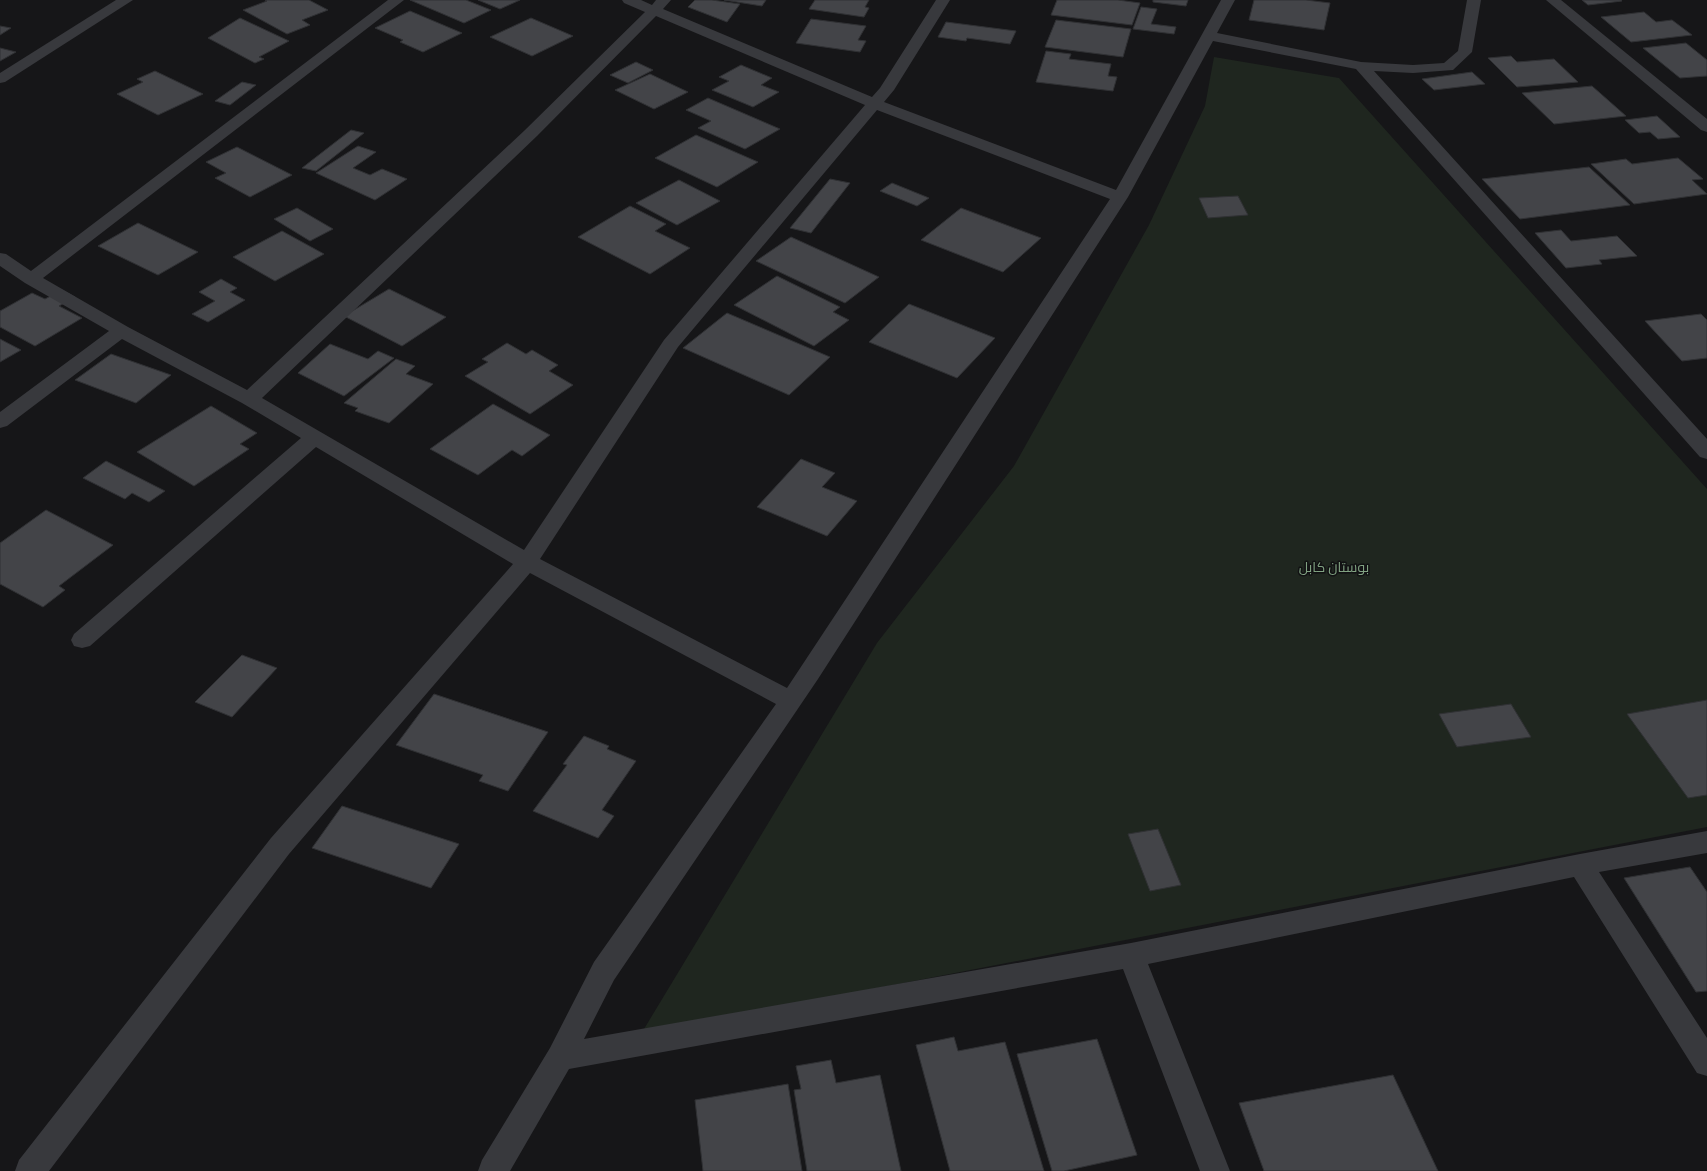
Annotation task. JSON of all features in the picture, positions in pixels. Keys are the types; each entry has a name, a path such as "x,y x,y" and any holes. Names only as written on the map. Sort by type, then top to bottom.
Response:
{"street":[{"path":"0,79 126,0"},
{"path":"31,279 397,0"},
{"path":"630,0 659,5 873,103 1120,197"},
{"path":"30,1171 280,846 527,562 671,344 873,103 886,90 943,0"},
{"path":"493,1171 560,1057 604,971 791,701 1120,197 1210,36 1228,0"},
{"path":"1210,36 1361,66 1413,70 1448,67 1465,52 1474,0"},
{"path":"1553,0 1707,127"},
{"path":"249,400 531,133 659,5"},
{"path":"1361,66 1707,452"},
{"path":"0,258 31,279 121,331 249,400 313,439 527,562 791,701"},
{"path":"0,422 121,331"},
{"path":"82,640 313,439"},
{"path":"560,1057 1131,955 1580,865 1707,842"},
{"path":"1580,865 1707,1063"},
{"path":"1131,955 1215,1171"}],"green space":[{"name":"بوستان کابل","path":"1214,57 1339,78 1707,489 1707,827 641,1034 877,643 1014,466 1149,225 1205,106"}],"building":[{"path":"265,0 309,0 328,10 302,20 310,25 287,34 243,10 267,1"},
{"path":"410,0 466,0 491,10 464,23"},
{"path":"478,0 520,0 500,9"},
{"path":"695,0 712,0 740,4 727,22 688,7"},
{"path":"724,0 766,0 762,6"},
{"path":"815,0 869,0 865,7 869,8 864,17 809,9"},
{"path":"1057,0 1118,0 1140,3 1132,25 1051,15"},
{"path":"1153,0 1188,0 1186,6 1153,2"},
{"path":"1254,0 1306,0 1330,3 1324,30 1249,20"},
{"path":"1582,0 1621,0 1622,1 1588,5"},
{"path":"1141,7 1157,9 1151,24 1176,27 1174,34 1133,29"},
{"path":"410,11 462,33 423,52 400,42 403,40 375,28"},
{"path":"1644,12 1656,22 1672,20 1692,35 1631,42 1601,17"},
{"path":"240,18 289,41 259,57 264,59 255,63 208,38"},
{"path":"531,18 573,36 532,56 490,37"},
{"path":"811,19 866,26 858,40 866,41 860,52 796,43"},
{"path":"1056,20 1131,29 1123,57 1045,47"},
{"path":"946,22 1016,31 1010,44 967,38 966,41 938,37"},
{"path":"0,26 11,28 0,35"},
{"path":"1686,43 1707,60 1707,76 1680,78 1643,48"},
{"path":"0,48 16,52 0,61"},
{"path":"1046,51 1071,54 1069,59 1111,64 1108,76 1117,77 1113,91 1036,82"},
{"path":"1511,56 1517,62 1554,59 1578,82 1517,87 1488,58"},
{"path":"636,62 653,70 628,83 610,75"},
{"path":"741,65 772,78 761,85 779,92 753,107 712,90 729,81 719,77"},
{"path":"155,71 203,94 158,115 117,94 143,82 137,79"},
{"path":"1472,72 1485,84 1434,90 1422,79"},
{"path":"650,74 688,92 654,109 615,90"},
{"path":"242,82 256,85 230,105 215,101"},
{"path":"1592,86 1626,116 1554,124 1522,93"},
{"path":"708,98 780,129 745,149 698,128 711,121 686,110"},
{"path":"1657,116 1680,137 1658,139 1650,132 1639,133 1625,120"},
{"path":"351,130 364,133 316,171 302,168"},
{"path":"696,135 758,162 717,187 655,158"},
{"path":"358,146 376,152 353,168 370,175 382,169 407,179 375,200 316,173"},
{"path":"237,147 292,175 250,197 215,178 226,173 206,162"},
{"path":"1678,158 1703,179 1692,180 1707,194 1634,204 1591,164 1626,159 1632,164"},
{"path":"1589,167 1630,205 1520,219 1482,179"},
{"path":"830,179 850,183 811,233 790,228"},
{"path":"679,180 720,201 677,225 636,203"},
{"path":"892,183 929,198 917,206 880,191"},
{"path":"1238,196 1248,215 1208,218 1199,198"},
{"path":"630,206 666,224 655,231 690,248 650,274 578,237"},
{"path":"297,208 333,229 310,241 274,219"},
{"path":"961,208 1041,238 1003,272 921,240"},
{"path":"138,223 198,252 158,275 98,246"},
{"path":"1561,230 1571,241 1617,236 1637,256 1599,260 1602,264 1566,268 1535,233"},
{"path":"282,231 324,254 275,281 233,257"},
{"path":"791,237 879,277 845,303 756,261"},
{"path":"777,276 840,307 833,312 849,320 814,346 734,305"},
{"path":"221,279 237,288 230,292 245,300 208,322 192,314 215,301 199,292"},
{"path":"389,289 446,317 402,346 344,316"},
{"path":"62,290 75,297 59,306 82,318 35,346 0,327 0,311 32,293 45,299"},
{"path":"909,304 995,338 957,378 869,342"},
{"path":"727,313 830,357 789,395 683,348"},
{"path":"1701,314 1707,320 1707,358 1682,361 1645,321"},
{"path":"0,339 21,350 0,362"},
{"path":"507,343 526,354 532,350 558,365 549,371 573,385 530,414 465,376 488,362 482,359"},
{"path":"330,344 368,359 378,351 394,358 344,396 298,373"},
{"path":"111,354 171,375 136,403 75,380"},
{"path":"396,359 415,366 406,374 433,384 389,423 355,411 358,408 344,403"},
{"path":"493,404 550,435 522,456 512,450 478,475 430,449"},
{"path":"211,406 257,433 240,444 249,449 194,486 137,452"},
{"path":"801,459 835,473 822,487 857,501 827,536 757,507"},
{"path":"106,461 165,491 149,502 132,493 125,499 83,478"},
{"path":"46,510 113,545 59,586 65,590 43,607 0,584 0,543"},
{"path":"242,655 277,668 232,717 195,702"},
{"path":"434,694 548,732 508,791 479,781 483,775 396,745"},
{"path":"1707,700 1707,795 1688,798 1627,714"},
{"path":"1511,704 1531,737 1457,747 1439,714"},
{"path":"584,736 609,746 607,749 636,761 602,810 614,816 598,838 533,811 567,765 563,764"},
{"path":"342,806 459,844 431,888 312,848"},
{"path":"1158,829 1181,885 1150,891 1128,834"},
{"path":"1690,867 1707,892 1707,991 1696,992 1624,878"},
{"path":"954,1037 958,1051 1005,1042 1044,1171 950,1171 916,1045"},
{"path":"1097,1039 1137,1155 1064,1171 1052,1171 1017,1054"},
{"path":"831,1060 836,1083 880,1075 901,1171 807,1171 794,1090 801,1089 796,1066"},
{"path":"1393,1075 1438,1171 1264,1171 1239,1103"},
{"path":"788,1084 802,1171 703,1171 695,1100"}]}
